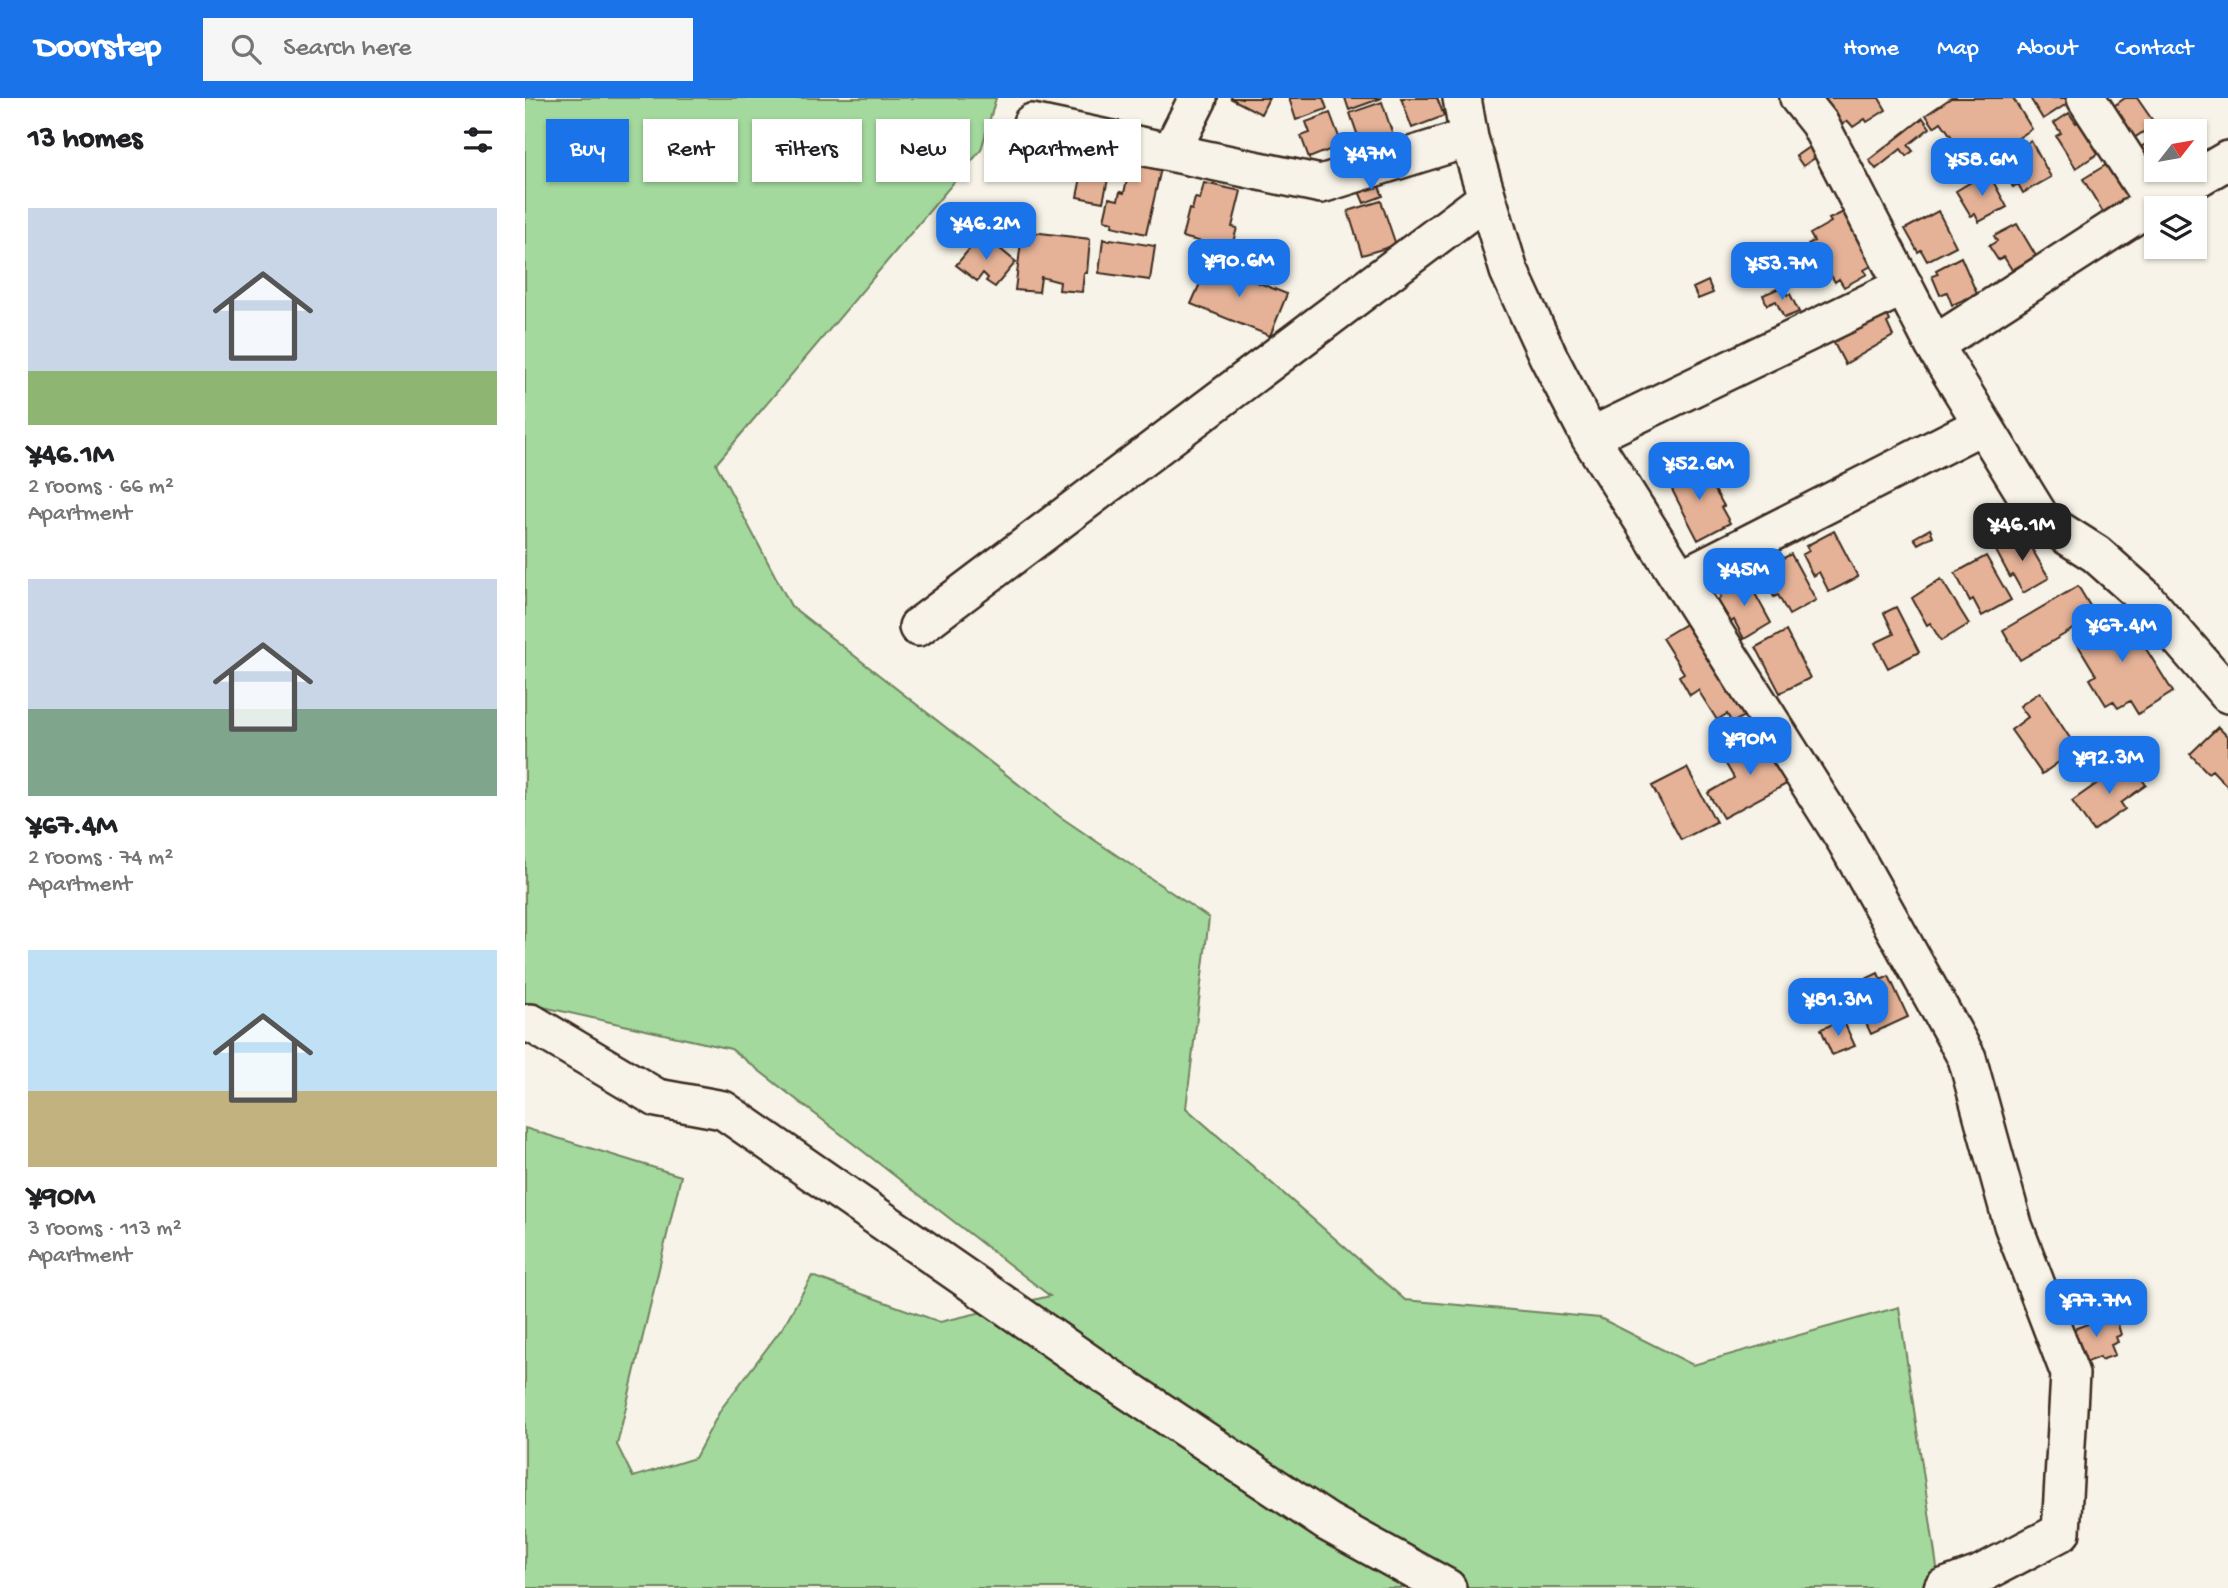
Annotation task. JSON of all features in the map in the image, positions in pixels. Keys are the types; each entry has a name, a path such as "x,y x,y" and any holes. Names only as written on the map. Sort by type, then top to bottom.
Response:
{"street":[{"path":"1171,152 1198,98"},
{"path":"1462,98 1469,138 1509,271 1548,356 1590,437 1846,841 1967,1058 2013,1225 2070,1374 2061,1532 1979,1575 1943,1588"},
{"path":"1799,98 1819,123 1934,345 2041,519 2096,554 2142,595 2228,694"},
{"path":"2085,98 2149,196"},
{"path":"1141,146 1321,184 1469,138"},
{"path":"2166,196 2228,160"},
{"path":"918,627 1487,198"},
{"path":"1934,345 2144,209"},
{"path":"1590,437 1904,286"},
{"path":"1680,579 1982,425"},
{"path":"525,1024 531,1023 657,1098 723,1110 1101,1372 1327,1522 1447,1588"}],"green space":[{"path":"525,98 996,98 990,119 984,119 981,150 970,163 970,119 876,119 876,182 954,182 716,464 791,606 1059,816 1209,918 1186,1108 1405,1300 1600,1318 1693,1365 1899,1307 1940,1588 525,1588 525,1128 681,1176 617,1445 633,1477 695,1458 721,1409 783,1327 812,1276 940,1322 1050,1296 731,1049 525,1003"}],"building":[{"path":"1230,98 1269,98 1261,114"},
{"path":"1289,98 1323,98 1327,109 1296,120"},
{"path":"1345,98 1382,98 1349,110"},
{"path":"1401,98 1437,98 1444,116 1412,128"},
{"path":"1824,98 1879,98 1886,110 1853,127 1848,121 1838,127"},
{"path":"1951,98 2013,98 2032,129 2000,150 2003,153 1967,178 1957,164 1966,157 1941,122 1934,127 1926,115"},
{"path":"2030,98 2065,98 2068,103 2043,119"},
{"path":"2125,98 2137,98 2152,119 2144,119 2144,131 2131,140 2111,108"},
{"path":"1382,102 1393,135 1361,145 1350,113"},
{"path":"1330,113 1342,145 1309,158 1301,136 1310,133 1306,122"},
{"path":"2069,113 2076,123 2081,119 2099,145 2095,147 2099,153 2076,168 2056,136 2061,133 2054,123"},
{"path":"1923,118 1930,128 1908,145 1913,151 1906,156 1901,149 1876,169 1869,160"},
{"path":"2031,141 2051,177 2023,193 2018,184 2013,187 2001,166 2006,163 2002,157"},
{"path":"1812,145 1819,155 1803,166 1796,156"},
{"path":"2144,145 2144,158 2138,149"},
{"path":"1141,160 1162,164 1146,234 1112,226 1113,222 1104,220 1109,198 1118,200 1120,192 1124,193 1127,182 1141,182"},
{"path":"2109,163 2130,195 2103,212 2083,179"},
{"path":"1988,172 2007,207 1979,222 1975,214 1971,216 1956,191"},
{"path":"1080,182 1107,182 1103,202 1077,197"},
{"path":"1377,182 1383,196 1364,203 1358,189"},
{"path":"1204,183 1241,191 1232,227 1237,228 1231,249 1182,237 1189,209 1192,210 1195,198 1200,199"},
{"path":"1381,201 1396,245 1362,255 1348,211"},
{"path":"1852,208 1872,260 1869,262 1871,266 1864,270 1867,274 1844,287 1839,279 1835,282 1827,269 1823,271 1808,244 1814,241 1810,234 1831,222 1829,219"},
{"path":"1938,211 1956,246 1927,261 1921,250 1918,252 1905,229"},
{"path":"2017,224 2036,256 2012,270 2004,257 1998,260 1989,246 1997,241 1994,236"},
{"path":"1032,232 1090,239 1087,273 1084,273 1082,292 1059,290 1060,282 1041,277 1039,292 1015,290 1021,242 1030,244"},
{"path":"982,234 1016,262 995,287 986,281 988,278 983,273 977,281 956,265"},
{"path":"1103,239 1155,246 1150,280 1099,273"},
{"path":"1961,257 1977,294 1952,305 1947,292 1940,295 1932,276 1938,274 1936,270"},
{"path":"1209,263 1287,294 1270,336 1191,304"},
{"path":"1708,281 1713,293 1698,299 1693,288"},
{"path":"1784,286 1799,312 1784,318 1776,301 1767,305 1763,295"},
{"path":"1882,304 1893,336 1845,364 1827,330"},
{"path":"1700,464 1724,506 1721,507 1730,523 1698,540 1668,482"},
{"path":"1930,529 1933,536 1918,544 1914,538"},
{"path":"1834,531 1858,577 1829,592 1819,572 1813,576 1802,555 1809,551 1806,546"},
{"path":"2023,534 2049,578 2023,593 2013,575 2010,577 1995,549"},
{"path":"1791,554 1816,600 1789,615 1778,595 1774,597 1762,575 1765,573 1763,569"},
{"path":"1986,556 2011,600 1982,616 1973,599 1970,601 1955,573"},
{"path":"1746,577 1771,623 1744,639 1734,620 1731,622 1718,600 1721,597 1718,593"},
{"path":"1941,579 1969,624 1941,641 1930,623 1927,625 1912,598"},
{"path":"2078,586 2096,616 2020,660 2003,630"},
{"path":"1896,607 1919,652 1888,668 1875,643 1894,634 1884,613"},
{"path":"2121,609 2173,692 2138,714 2130,701 2118,708 2113,701 2106,705 2090,679 2096,675 2075,640 2083,634 2080,631 2107,613 2109,617"},
{"path":"1694,619 1747,714 1732,723 1727,714 1717,720 1698,690 1690,695 1679,676 1684,673 1662,638"},
{"path":"1786,631 1810,678 1780,693 1756,647"},
{"path":"2040,692 2077,749 2042,774 2011,730 2028,717 2020,706"},
{"path":"2218,727 2228,737 2228,787 2212,770 2208,773 2190,754"},
{"path":"1766,735 1792,781 1723,818 1708,793 1734,778 1723,759"},
{"path":"2129,761 2146,785 2121,803 2125,809 2093,831 2072,801"},
{"path":"1687,768 1716,822 1681,840 1652,786"},
{"path":"1878,973 1881,980 1889,976 1908,1017 1871,1034 1865,1021 1861,1023 1845,989"},
{"path":"1843,1020 1855,1046 1832,1055 1821,1029"},
{"path":"2115,1314 2121,1335 2116,1337 2118,1342 2111,1345 2115,1355 2080,1364 2068,1331"}]}
